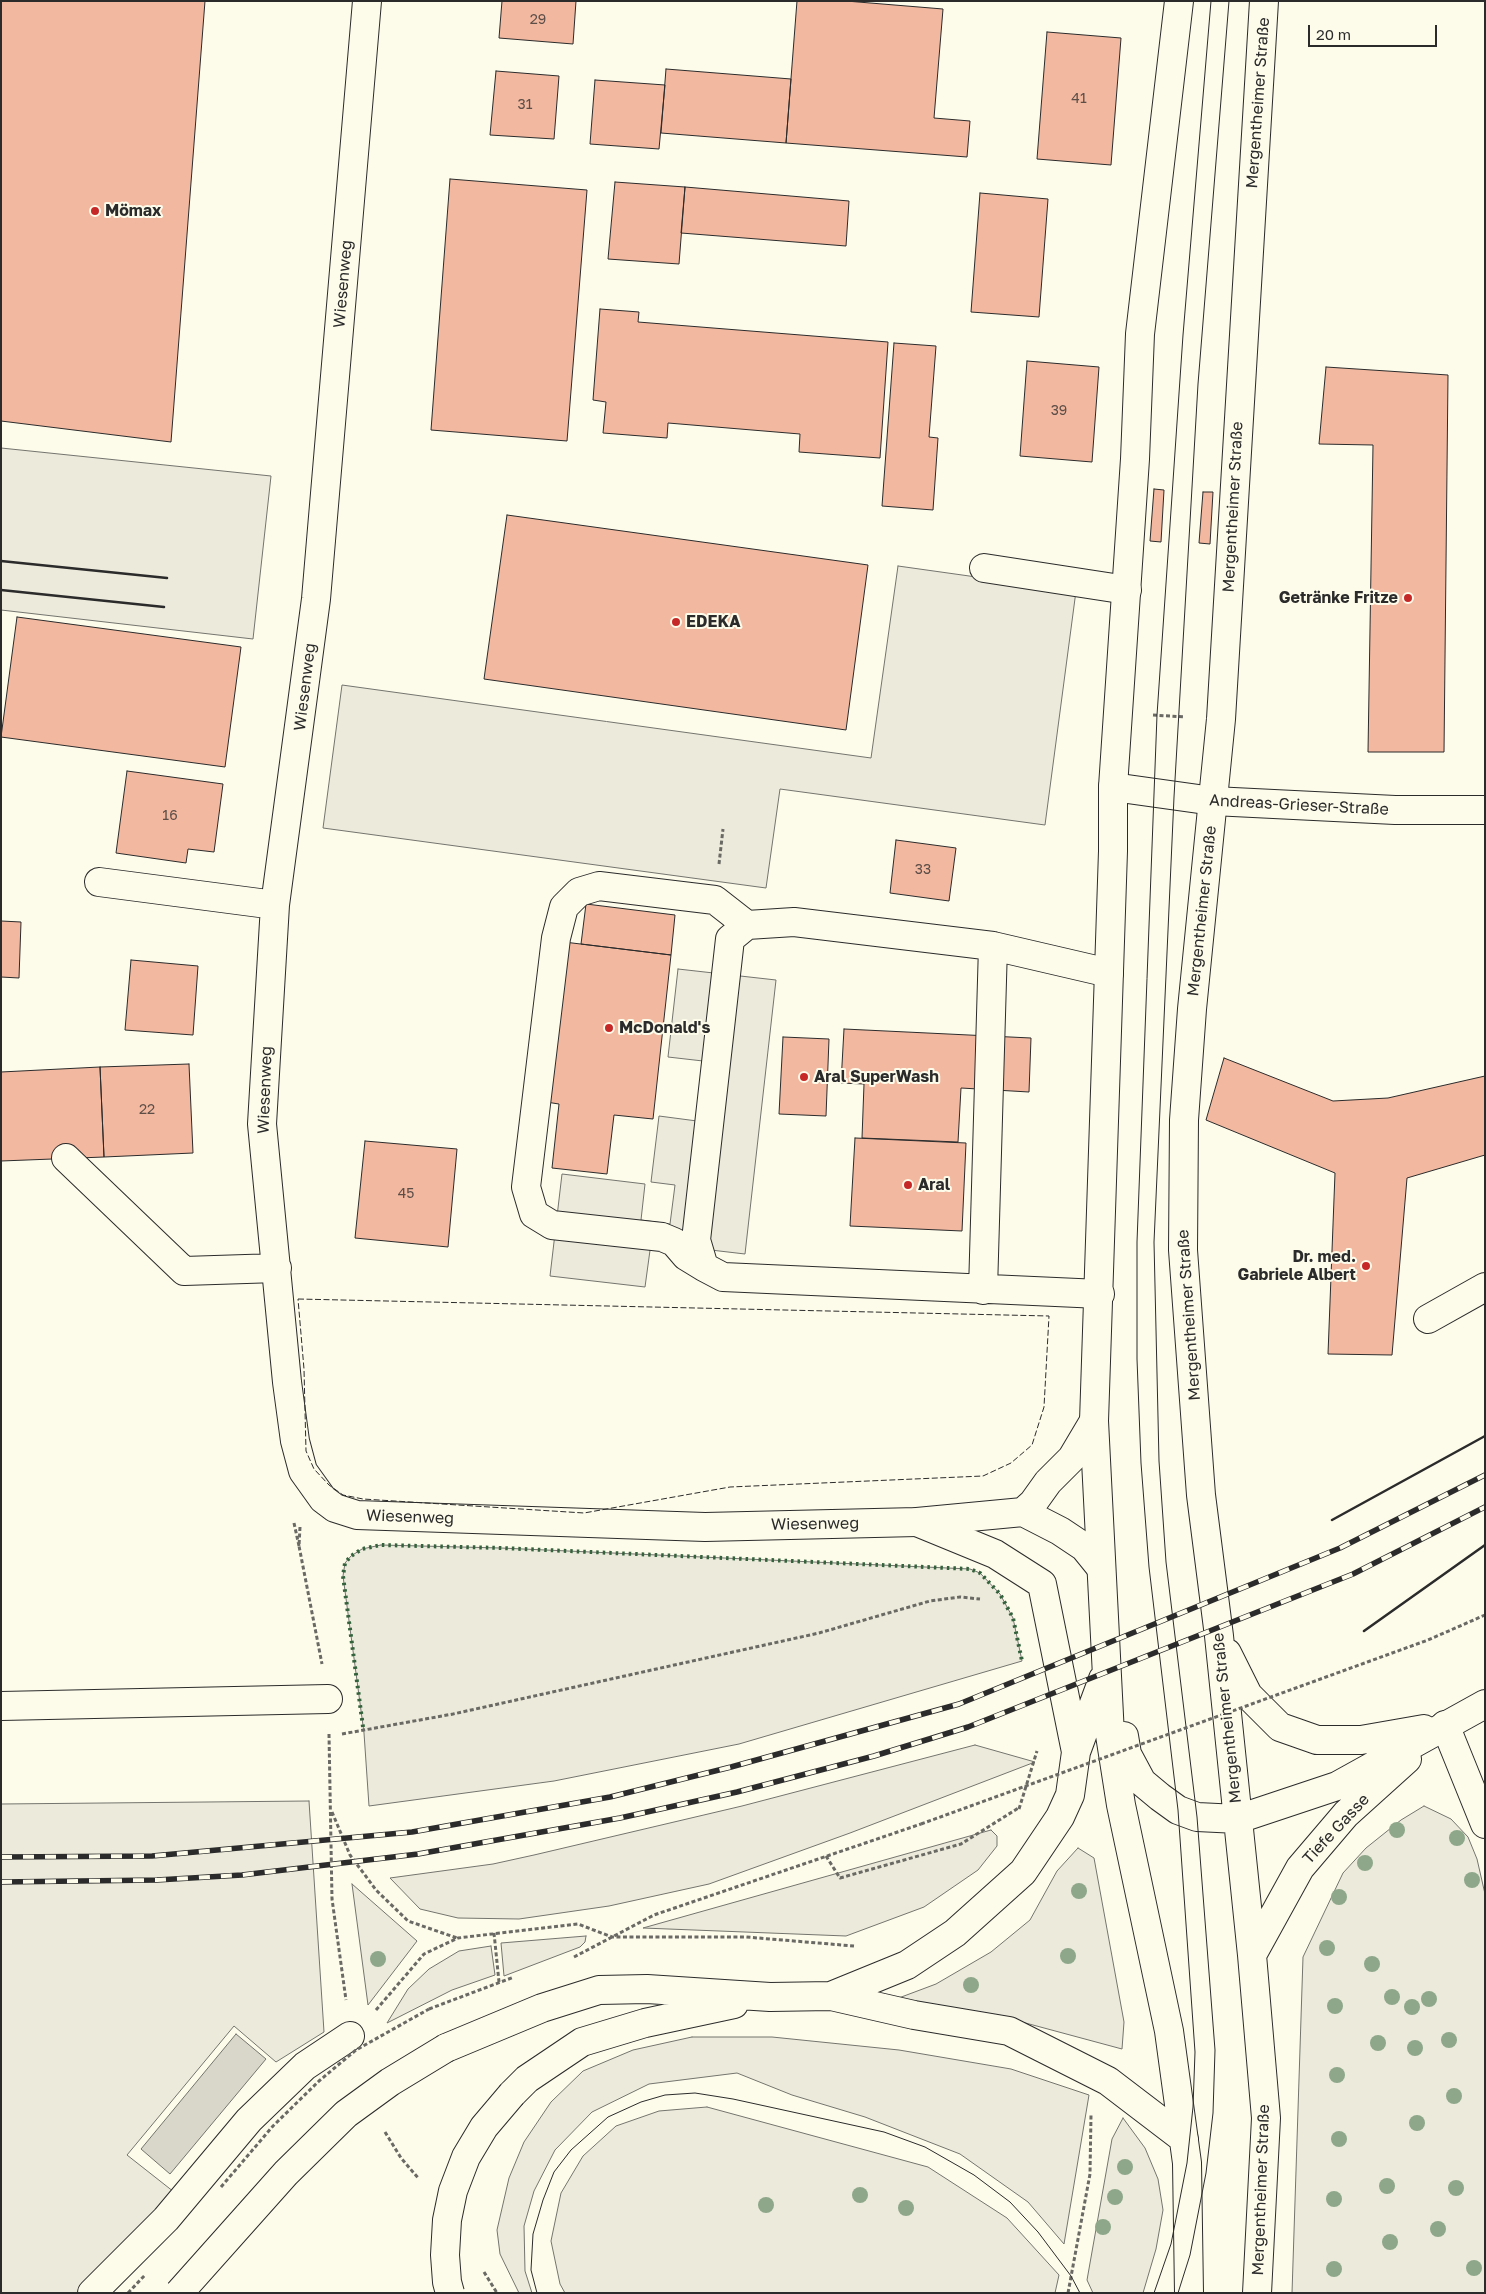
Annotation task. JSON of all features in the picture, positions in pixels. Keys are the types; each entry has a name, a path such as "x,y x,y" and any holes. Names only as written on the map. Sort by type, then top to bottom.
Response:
{"main road":[{"name":"Wiesenweg","path":"367,1 316,599 275,906 262,1124 295,1441 303,1471 323,1499 335,1508 357,1516 704,1527 917,1522 1023,1512"},
{"name":"Mergentheimer Straße","path":"1179,1 1140,334 1127,590 1113,787 1109,973 1098,1261 1100,1294 1094,1420 1110,1735 1121,1805 1169,2031 1187,2163 1189,2293"},
{"name":"Mergentheimer Straße","path":"1257,2293 1266,2118 1252,1955 1219,1636 1201,1495 1183,1250 1184,1120 1192,1010 1221,719 1264,1"},
{"path":"984,568 1127,590"},
{"name":"Andreas-Grieser-Straße","path":"1113,787 1213,801 1395,810 1485,810"},
{"path":"100,882 275,906"},
{"path":"747,925 715,900 599,886 579,892 564,907 556,938 526,1187 534,1214 552,1226 662,1237 674,1242 686,1256 723,1277 1100,1294"},
{"path":"704,1267 696,1240 730,939 747,925 794,922 993,946 1109,973"},
{"path":"983,1290 993,946"},
{"path":"66,1158 184,1271 277,1268"},
{"path":"1428,1319 1485,1287"},
{"path":"1094,1420 1072,1458 1048,1482 1034,1503 1023,1512 1060,1530 1084,1547 1102,1576"},
{"path":"917,1522 995,1554 1042,1584 1076,1752"},
{"name":"Mergentheimer Straße","path":"1102,1576 1127,1754 1142,1782 1178,1810 1197,1817 1238,1819"},
{"name":"Tiefe Gasse","path":"1219,1636 1248,1695 1280,1727 1317,1740 1361,1740 1446,1725"},
{"path":"831,1996 907,1966 955,1933 1023,1872 1060,1817 1070,1795 1076,1752 1107,1668"},
{"path":"1,1706 328,1699"},
{"name":"Tiefe Gasse","path":"1238,1819 1337,1786 1485,1704"},
{"path":"1446,1725 1485,1824"},
{"name":"Tiefe Gasse","path":"1252,1955 1300,1868 1346,1814 1446,1725"},
{"path":"179,2293 286,2173 346,2114 390,2082 446,2048 542,2008 599,1990 647,1989 770,1997 831,1996 914,2015 1009,2031 1108,2081 1184,2139"},
{"path":"450,2293 445,2255 447,2220 453,2191 470,2149 484,2127 512,2094 534,2074 582,2042 645,2023 770,1997"},
{"path":"92,2293 166,2219 249,2120 305,2066 350,2036"}],"path":[{"path":"1119,710 1157,716 1221,719"},
{"path":"718,872 723,830"},
{"path":"303,1471 299,1546 328,1699 332,1899 353,2047 369,2019 424,1954 458,1938 578,1924 612,1937 746,1937 858,1946"},
{"path":"329,1736 453,1714 819,1633 930,1601 960,1597 980,1599"},
{"path":"612,1937 654,1915 920,1824 1428,1640 1485,1615"},
{"path":"1016,1815 1038,1746"},
{"path":"826,1856 840,1878 961,1844 1020,1807 1060,1817"},
{"path":"331,1810 350,1855 376,1890 408,1920 458,1938"},
{"path":"494,1934 499,1982"},
{"path":"1068,2293 1090,2174 1092,2103 1108,2081"}],"shaded area":[{"path":"1,448 271,476 253,639 1,610"},
{"path":"898,566 1076,591 1045,825 780,789 766,888 323,828 342,685 871,758"},
{"path":"678,969 776,980 745,1254 651,1243 645,1287 550,1276 562,1174 645,1184 641,1220 670,1224 675,1185 651,1182 659,1116 697,1121 703,1061 668,1057"},
{"path":"381,1545 501,1548 970,1569 980,1573 1000,1594 1013,1618 1022,1661 739,1744 554,1781 369,1806 364,1733 343,1576 345,1563 351,1556 362,1549"},
{"path":"975,1745 1035,1762 850,1833 709,1884 609,1906 519,1919 458,1918 420,1909 390,1878 493,1864 534,1855 742,1806"},
{"path":"309,1801 324,2032 276,2062 234,2026 127,2155 188,2203 103,2293 1,2293 1,1804"},
{"path":"1424,1806 1451,1819 1468,1837 1477,1859 1485,1894 1485,2293 1292,2293 1303,1957 1343,1873 1366,1848 1401,1820"},
{"path":"991,1830 997,1836 997,1846 978,1870 924,1907 846,1936 643,1928"},
{"path":"1078,1848 1094,1858 1124,2022 1122,2049 1007,2018 896,1999 936,1984 991,1952 1030,1920 1057,1871"},
{"path":"352,1884 417,1941 368,2005"},
{"path":"586,1936 585,1942 580,1947 504,1976 501,1943"},
{"path":"491,1946 495,1975 452,1990 387,2023 408,1989 429,1969 459,1951"},
{"path":"236,2034 266,2059 170,2174 141,2149"},
{"path":"692,2037 772,2037 899,2050 1011,2069 1089,2095 1064,2244 1028,2202 960,2154 865,2117 792,2095 737,2073 649,2084 592,2112 555,2150 534,2191 524,2226 525,2271 532,2293 519,2293 500,2254 497,2230 509,2178 524,2142 551,2102 583,2071 633,2050"},
{"path":"707,2107 928,2167 1007,2218 1059,2275 1055,2293 565,2293 560,2284 551,2241 561,2193 583,2156 616,2126 659,2111"},
{"path":"1123,2118 1145,2148 1158,2179 1163,2210 1156,2249 1143,2293 1093,2293 1087,2280 1112,2139"}],"building":[{"name":"Mömax","path":"1,1 205,1 171,442 1,421"},
{"path":"502,1 576,1 573,44 499,38"},
{"path":"797,1 846,1 943,9 934,118 970,121 967,157 786,143"},
{"path":"1047,32 1121,38 1111,165 1037,159"},
{"path":"666,69 791,79 786,143 661,133"},
{"path":"496,71 559,76 554,139 490,135"},
{"path":"595,80 665,85 659,149 590,144"},
{"path":"450,179 587,190 567,441 431,430"},
{"path":"615,182 685,187 679,264 608,259"},
{"path":"685,187 849,201 846,246 681,233"},
{"path":"980,193 1048,199 1039,317 971,312"},
{"path":"600,309 639,312 638,322 888,342 880,458 799,452 800,434 668,423 667,438 603,433 606,402 593,400"},
{"path":"894,343 936,346 929,437 938,438 933,510 882,506"},
{"path":"1027,361 1099,367 1092,462 1020,456"},
{"name":"Getränke Fritze","path":"1326,367 1448,375 1444,752 1368,752 1373,445 1319,444"},
{"path":"1154,489 1164,490 1161,542 1150,541"},
{"path":"1203,492 1213,492 1210,544 1199,543"},
{"name":"EDEKA","path":"507,515 868,565 846,730 484,679"},
{"path":"17,617 241,647 225,767 1,737"},
{"path":"127,771 223,784 214,852 188,849 186,863 116,853"},
{"path":"896,840 956,848 949,901 890,893"},
{"path":"586,904 675,915 671,955 581,944"},
{"path":"1,921 21,922 19,978 1,977"},
{"name":"McDonald's","path":"564,942 671,955 653,1119 614,1115 607,1174 552,1168 559,1104 546,1102"},
{"path":"131,960 198,966 193,1035 125,1030"},
{"path":"844,1029 1031,1038 1029,1092 961,1088 958,1142 862,1138 864,1084 841,1083"},
{"name":"Aral SuperWash","path":"783,1037 829,1039 826,1116 779,1114"},
{"name":"Dr. med. Gabriele Albert","path":"1224,1058 1333,1101 1388,1098 1485,1076 1485,1155 1407,1178 1392,1355 1328,1354 1335,1173 1206,1120"},
{"path":"189,1064 193,1153 104,1157 100,1067"},
{"path":"100,1067 104,1157 1,1161 1,1072"},
{"name":"Aral","path":"855,1138 966,1143 962,1231 850,1226"},
{"path":"365,1141 457,1149 448,1247 355,1238"}],"tram line":[{"path":"1154,2293 1171,2244 1187,2163 1193,2107 1195,2052 1178,1810 1149,1567 1141,1463 1137,1359 1137,1242 1157,715 1183,335 1211,1"},
{"path":"1178,2293 1190,2255 1206,2173 1213,2113 1215,2050 1197,1817 1166,1562 1159,1461 1154,1242 1174,797 1198,384 1229,1"},
{"path":"537,2293 531,2270 533,2234 554,2172 571,2150 608,2117 641,2102 665,2095 695,2093 733,2099 884,2132 925,2147 974,2175 1010,2202 1038,2232 1071,2276 1080,2293"}],"railway":[{"path":"1,1857 152,1856 412,1832 610,1797 731,1767 959,1704 1340,1548 1485,1475"},
{"path":"1,1882 157,1880 242,1875 418,1854 620,1818 737,1792 874,1756 968,1727 1353,1574 1485,1507"}],"hedge":[{"path":"363,1727 343,1576 345,1563 351,1556 362,1549 381,1545 501,1548 970,1569 980,1573 1000,1594 1013,1618 1022,1661"}],"fence":[{"path":"298,1299 1049,1316 1044,1407 1032,1445 1011,1463 983,1476 730,1487 584,1513 363,1499 343,1495 329,1485 314,1469 306,1451 304,1369 298,1299"}],"wall":[{"path":"1,561 167,578"},
{"path":"1,590 164,607"},
{"path":"1332,1520 1485,1436"},
{"path":"1364,1631 1485,1545"}],"place":[{"name":"Mömax","path":"95,211"},
{"name":"Getränke Fritze","path":"1408,598"},
{"name":"EDEKA","path":"676,622"},
{"name":"McDonald's","path":"609,1028"},
{"name":"Aral SuperWash","path":"804,1077"},
{"name":"Aral","path":"908,1185"},
{"name":"Dr. med. Gabriele Albert","path":"1366,1266"}]}
